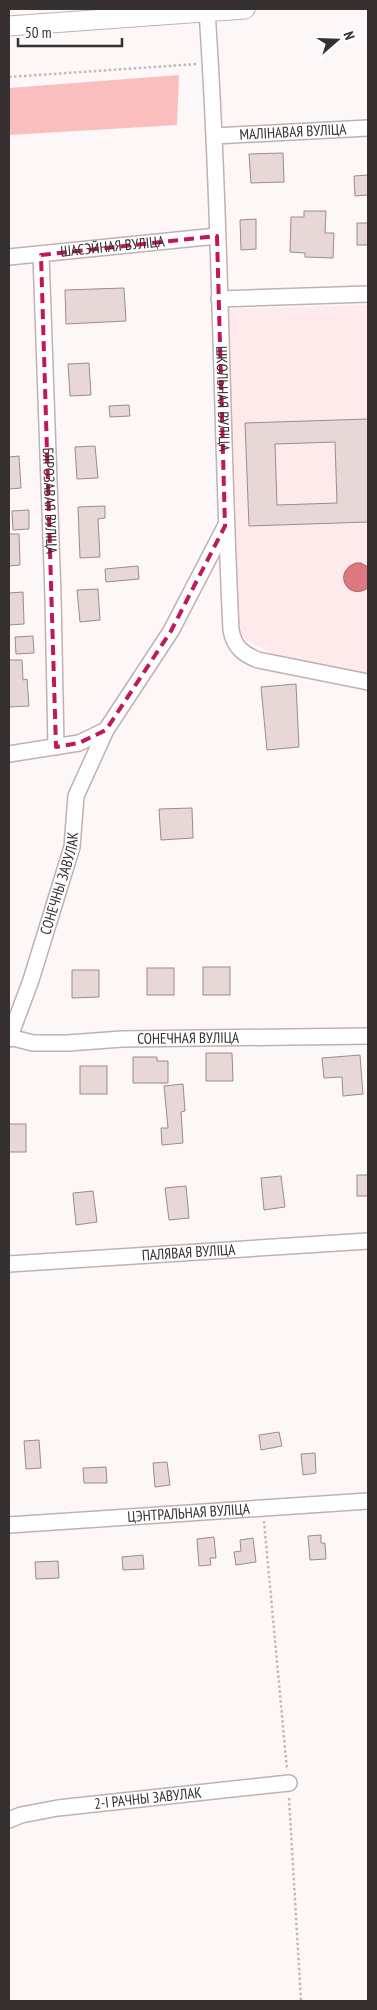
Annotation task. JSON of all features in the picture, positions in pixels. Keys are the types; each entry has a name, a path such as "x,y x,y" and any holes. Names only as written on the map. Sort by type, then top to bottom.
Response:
{"main road":[{"path":"9,26 244,9"}],"street":[{"name":"ШКОЛЬНАЯ ВУЛІЦА","path":"207,12 215,136 230,630 233,641 239,650 258,660 368,682"},
{"name":"МАЛІНАВАЯ ВУЛІЦА","path":"215,136 368,128"},
{"name":"ШАСЭЙНАЯ ВУЛІЦА","path":"9,257 217,236"},
{"name":"БЯРОЗАВАЯ ВУЛІЦА","path":"41,255 53,596 56,747"},
{"path":"219,299 368,294"},
{"name":"СОНЕЧНЫ ЗАВУЛАК","path":"9,1038 31,980 72,847 76,796 106,730 171,631 226,526"},
{"path":"9,754 79,743 106,730"},
{"name":"СОНЕЧНАЯ ВУЛІЦА","path":"9,1038 33,1043 68,1043 122,1039 368,1036"},
{"name":"ПАЛЯВАЯ ВУЛІЦА","path":"9,1264 368,1241"},
{"name":"ЦЭНТРАЛЬНАЯ ВУЛІЦА","path":"9,1525 368,1501"},
{"name":"2-І РАЧНЫ ЗАВУЛАК","path":"9,1820 21,1815 58,1808 288,1782"}],"path":[{"path":"9,77 211,63"},
{"path":"263,1507 288,1782 301,2001"}],"highlighted area":[{"path":"217,236 225,526 171,631 106,730 79,743 56,747 41,255"}],"shaded area":[{"path":"179,75 177,125 9,135 9,88"},
{"path":"368,305 368,674 276,657 239,635 227,309"},
{"path":"356,563 361,563 368,567 368,588 360,591 354,591 349,588 345,584 344,578 345,572 349,567"}],"building":[{"path":"283,153 284,182 251,183 249,154"},
{"path":"368,175 368,195 355,196 354,176"},
{"path":"304,211 326,211 325,233 334,233 333,258 305,257 305,253 290,252 291,217 304,217"},
{"path":"256,219 256,249 241,250 240,220"},
{"path":"357,223 368,223 368,245 357,245"},
{"path":"124,288 126,321 66,324 65,290"},
{"path":"89,363 91,395 70,396 68,364"},
{"path":"129,405 130,416 110,417 109,406"},
{"path":"368,419 368,522 249,526 245,423","holes":["335,442 337,503 277,505 275,444"]},
{"path":"95,446 98,478 77,479 75,447"},
{"path":"19,456 21,488 9,489 9,457"},
{"path":"105,506 105,518 98,519 100,557 80,558 78,507"},
{"path":"29,510 29,529 13,530 12,511"},
{"path":"9,534 19,534 20,565 9,566"},
{"path":"138,566 139,579 106,582 105,569"},
{"path":"98,589 100,620 80,622 77,590"},
{"path":"23,592 24,624 9,625 9,593"},
{"path":"33,636 34,653 16,654 15,637"},
{"path":"9,660 22,660 23,680 27,679 29,706 9,707"},
{"path":"296,684 299,747 267,750 261,687"},
{"path":"192,808 193,838 161,840 159,809"},
{"path":"203,967 230,967 230,995 203,995"},
{"path":"147,968 174,968 174,995 147,995"},
{"path":"72,970 99,970 99,997 72,998"},
{"path":"206,1053 232,1053 233,1081 206,1081"},
{"path":"360,1055 363,1094 343,1096 342,1077 324,1078 322,1058"},
{"path":"133,1057 157,1057 157,1061 168,1061 168,1083 133,1083"},
{"path":"80,1066 107,1066 107,1094 80,1094"},
{"path":"183,1084 185,1111 181,1112 183,1143 162,1145 161,1128 168,1128 164,1086"},
{"path":"9,1124 26,1124 26,1152 9,1152"},
{"path":"357,1175 368,1175 368,1196 357,1196"},
{"path":"281,1176 285,1207 264,1210 261,1178"},
{"path":"186,1186 189,1218 169,1220 165,1188"},
{"path":"93,1191 97,1222 76,1225 73,1193"},
{"path":"279,1432 282,1446 261,1450 259,1435"},
{"path":"39,1440 41,1468 26,1469 24,1441"},
{"path":"315,1453 316,1473 303,1475 301,1454"},
{"path":"167,1462 170,1485 155,1487 153,1463"},
{"path":"106,1467 107,1483 84,1483 83,1468"},
{"path":"321,1535 321,1543 325,1543 326,1559 310,1560 308,1536"},
{"path":"214,1537 216,1558 210,1558 211,1565 199,1566 197,1539"},
{"path":"253,1538 256,1562 236,1565 234,1552 241,1551 240,1540"},
{"path":"143,1555 144,1569 123,1570 122,1557"},
{"path":"58,1561 59,1578 36,1579 35,1562"}]}
